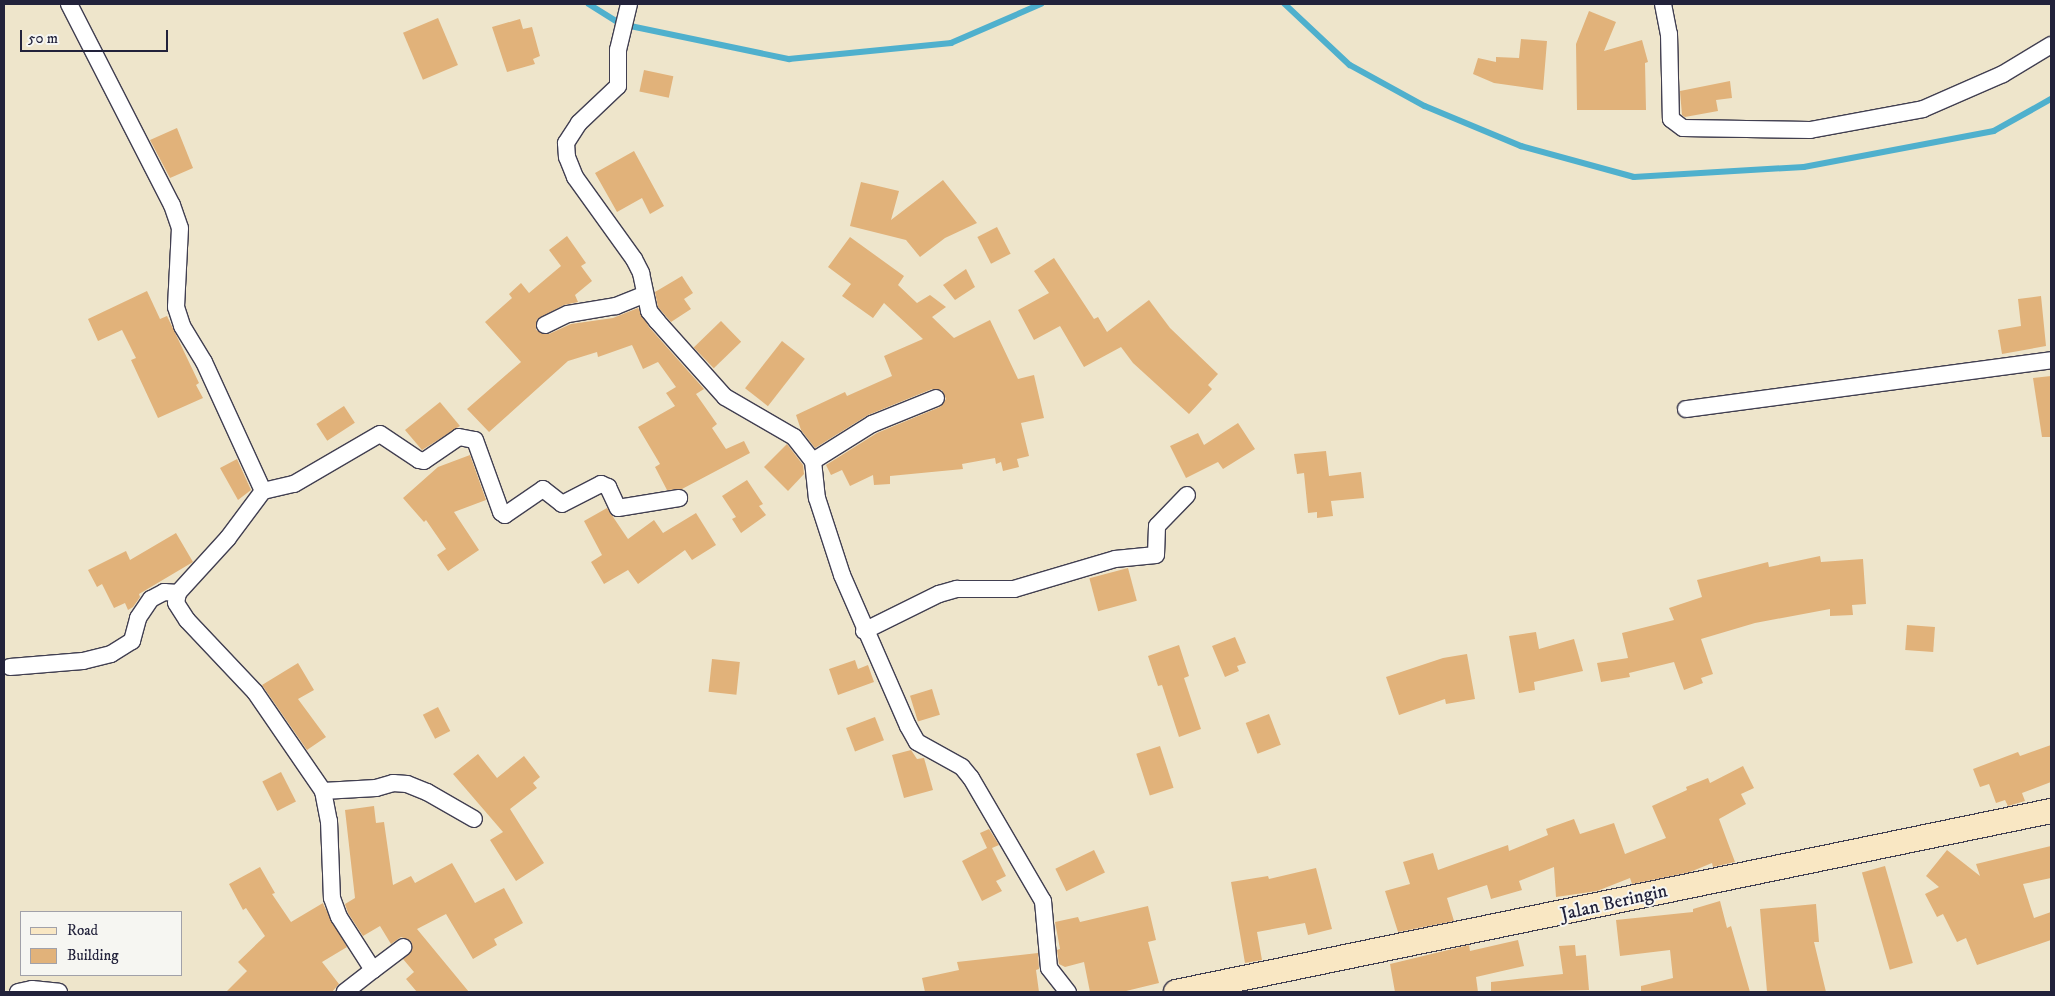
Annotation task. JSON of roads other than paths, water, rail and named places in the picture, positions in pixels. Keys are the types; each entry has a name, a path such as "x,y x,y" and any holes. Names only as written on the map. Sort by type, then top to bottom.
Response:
{"street":[{"path":"69,4 172,205 180,228 176,307 264,491"},
{"path":"628,4 618,50 618,86 571,133 566,143 567,157 575,177 634,259 641,273 643,295 657,321 725,397 794,437 814,461 817,498 842,575 864,631 917,742 962,767 971,778 1043,901 1049,968 1068,992"},
{"path":"1663,4 1669,34 1671,120 1683,128 1810,130 1923,109 2003,74 2051,45"},
{"path":"545,325 568,314 616,306 643,295"},
{"path":"1686,409 2051,360"},
{"path":"814,461 872,424 936,398"},
{"path":"373,970 339,917 332,898 329,821 323,791 255,692 181,613 176,603 178,592 228,538 264,491 294,484 380,434 424,461 459,437 475,440 502,512 506,515 542,490 562,504 601,484 608,487 618,508 679,498"},
{"path":"864,631 948,592 1014,589 1115,559 1156,556 1157,526 1187,495"},
{"path":"10,667 83,660 112,654 132,641 138,618 151,599 164,592 178,592"},
{"path":"323,791 376,788 393,783 407,784 444,800 474,819"},
{"name":"Jalan Beringin","path":"1176,992 2051,811"},
{"path":"345,992 403,947"},
{"path":"18,992 50,989 59,992"}],"waterway":[{"path":"589,4 621,24 789,59 951,43 1041,4"},
{"path":"1285,4 1350,65 1425,106 1521,146 1634,177 1804,167 1994,131 2051,99"}]}
